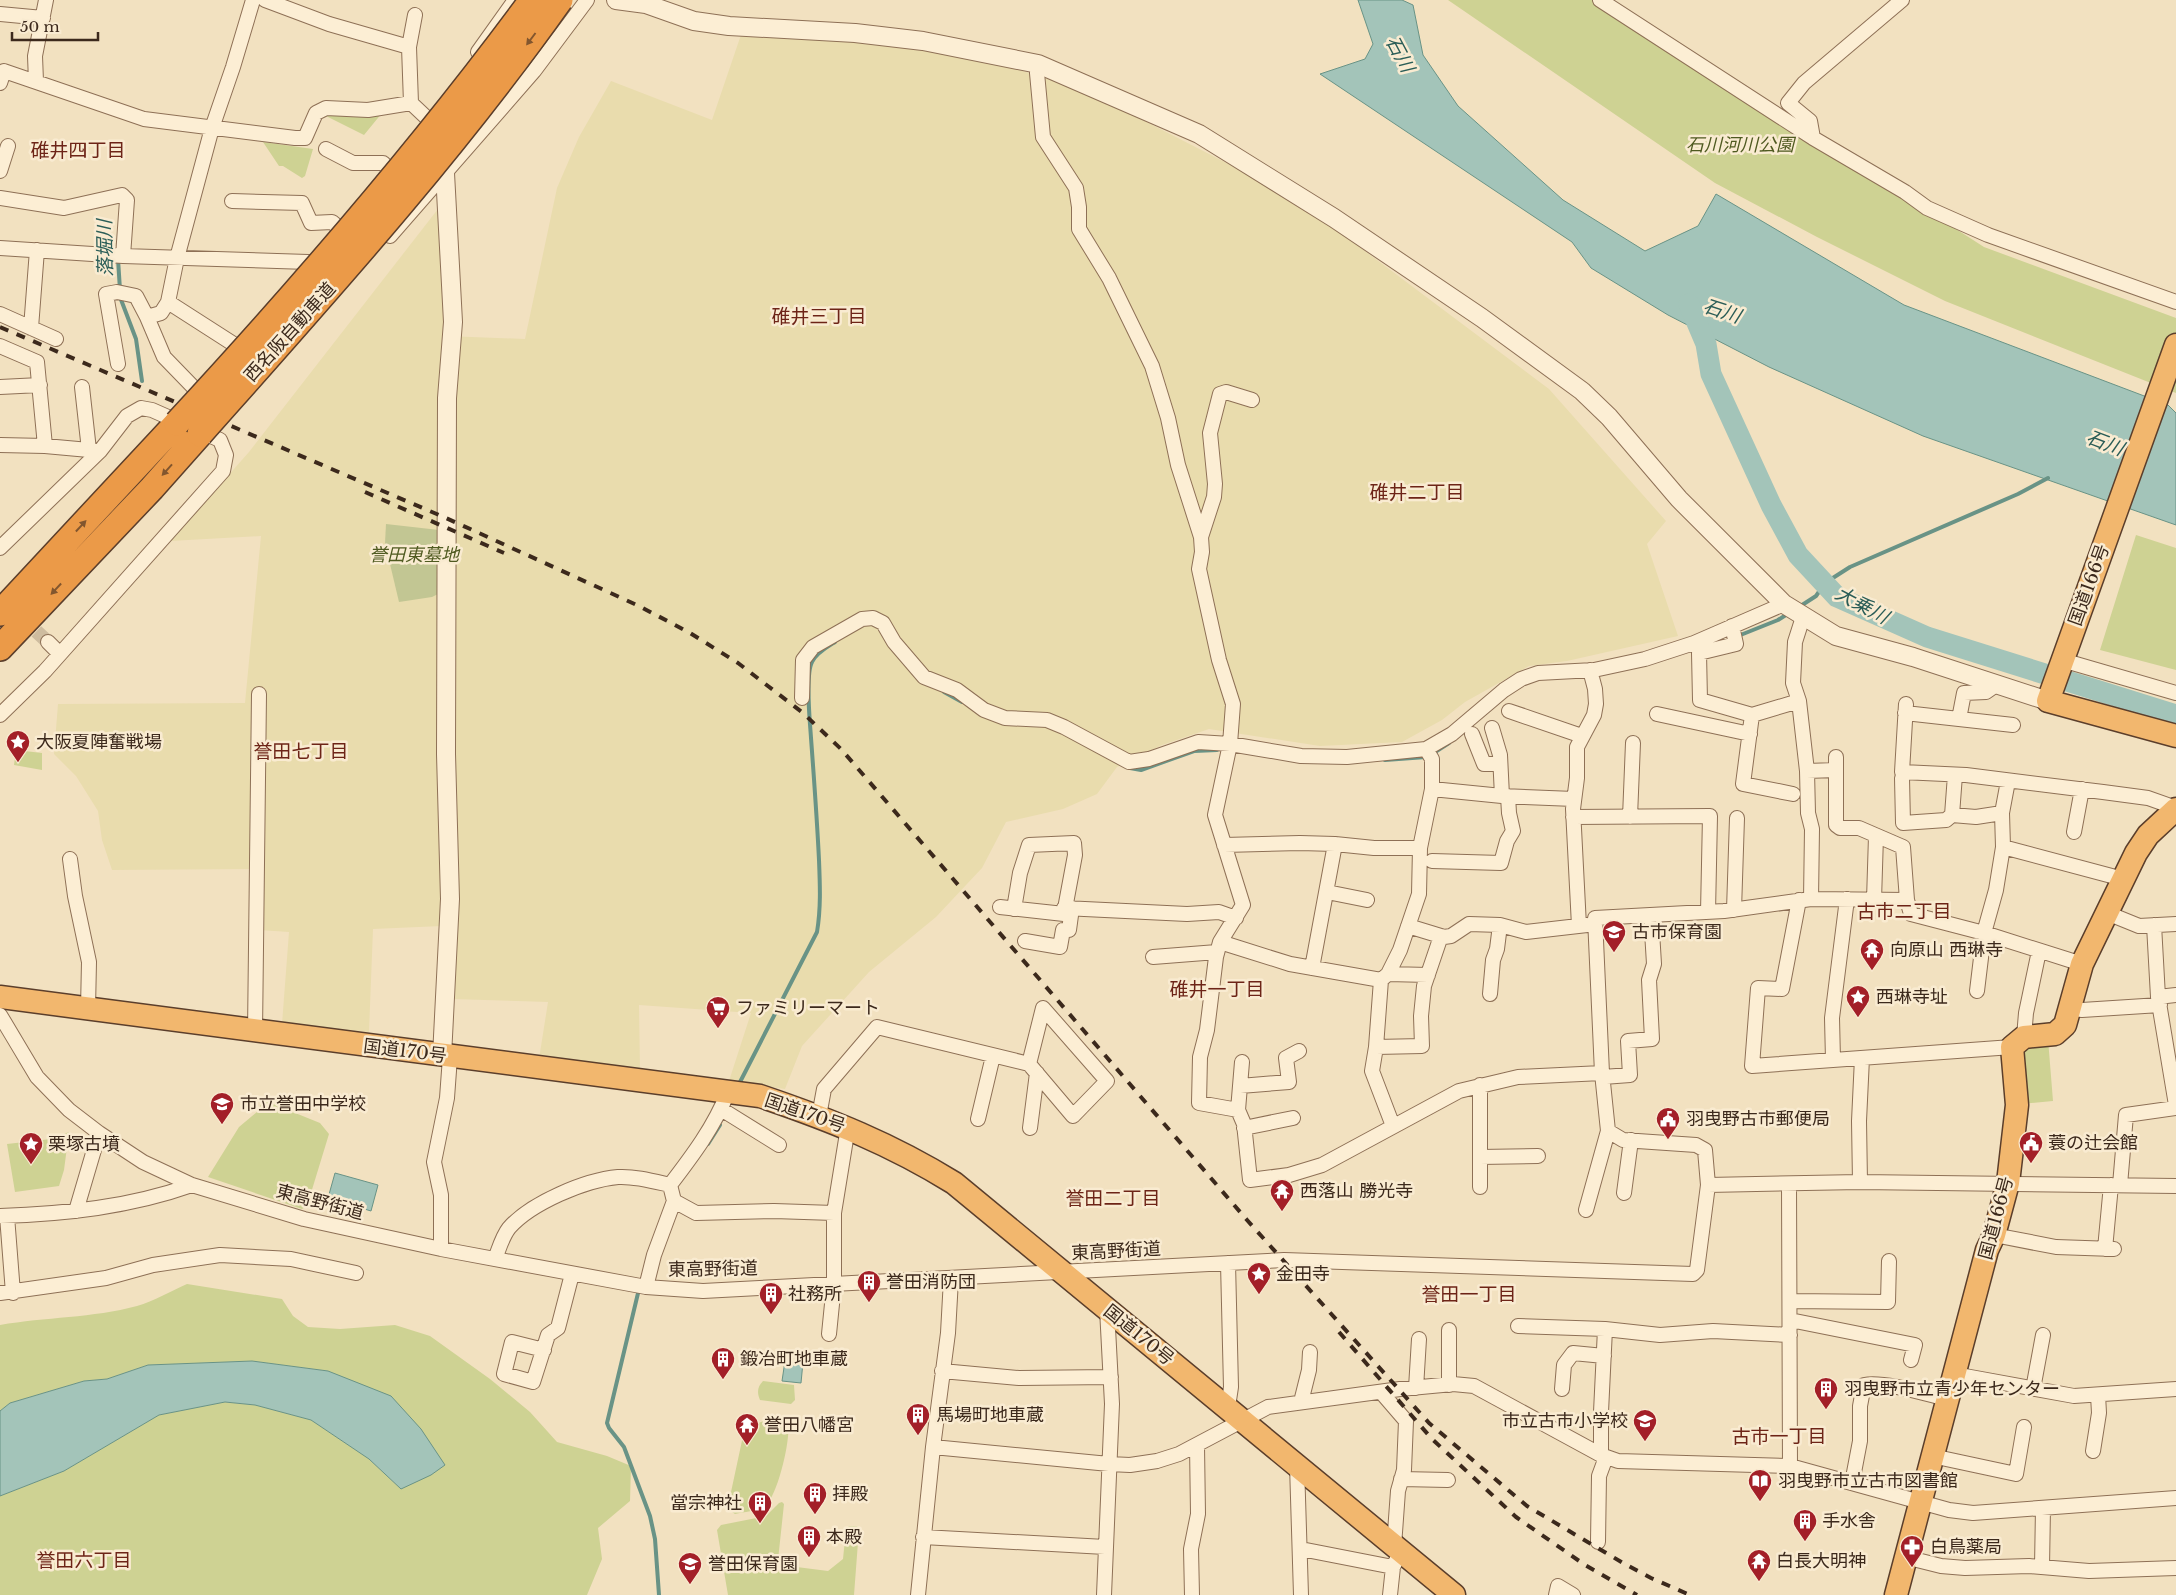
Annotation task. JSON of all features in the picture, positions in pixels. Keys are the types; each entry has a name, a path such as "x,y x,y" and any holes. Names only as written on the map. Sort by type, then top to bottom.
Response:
{"highway":[{"name":"西名阪自動車道","path":"0,613 227,369 418,149 474,79 532,0"},
{"name":"西名阪自動車道","path":"0,648 152,488 350,265 445,152 560,0"},
{"name":"国道166号","path":"2050,698 2062,659 2176,345"},
{"path":"2050,698 2176,736"},
{"path":"2018,1042 2055,1034 2065,1026 2082,964 2136,853 2148,835 2176,808"},
{"name":"国道170号","path":"0,997 446,1056 724,1100 760,1096 848,1127 922,1163 954,1183 1297,1465 1396,1555 1454,1595"},
{"name":"国道166号","path":"1896,1595 1987,1250 1994,1235 2008,1183 2017,1105 2018,1042"}],"street":[{"path":"36,81 35,56 46,0"},
{"path":"147,317 161,313 168,302 177,258 212,128 253,0"},
{"path":"265,0 329,24 409,47"},
{"path":"196,390 429,120 514,0"},
{"path":"118,364 106,294 118,292 136,296 164,357 196,390 235,412 534,71 586,0"},
{"path":"616,0 646,4 694,21 720,25 855,33 923,41 1038,64 1199,134 1334,218 1582,391 1609,417 1679,499 1784,604 1803,617 1836,636 1914,657 1996,685 2050,698"},
{"path":"1600,0 1813,138 1904,192 1927,208 1988,235 2176,302"},
{"path":"1813,138 1810,121 1788,104 1804,83 1902,0"},
{"path":"0,14 43,18"},
{"path":"415,15 409,47 411,103 429,120 446,173 453,322 447,398 446,754 450,899 446,1056 447,1098 434,1162 441,1195 441,1250"},
{"path":"1038,64 1037,73 1043,138 1076,188 1079,207 1079,229 1109,278 1152,366 1168,418 1178,465 1201,537 1202,552 1199,569 1219,660 1233,704 1230,744 1215,815 1243,905 1219,947 1207,1030 1200,1057 1198,1103 1238,1110"},
{"path":"1,71 36,81 144,119 295,138 304,138 316,113 326,108 368,110 411,103"},
{"path":"326,149 353,163 383,163 388,168"},
{"path":"0,198 64,208 122,195 127,200 119,256"},
{"path":"232,201 302,203 311,223 332,222 338,227"},
{"path":"0,248 119,256 308,262"},
{"path":"31,328 37,250"},
{"path":"168,302 236,345"},
{"path":"0,314 56,339"},
{"path":"0,346 37,362 45,446"},
{"path":"0,387 40,385"},
{"path":"82,387 94,451"},
{"path":"1201,537 1214,497 1215,484 1210,434 1220,394 1226,392 1252,400"},
{"path":"0,548 127,416 141,408 152,410 220,440 226,455 223,471 59,653 45,671 0,715"},
{"path":"0,445 45,446 94,451"},
{"path":"802,698 804,660 813,647 862,619 873,618 883,623 894,642 924,677 957,690 984,710 1005,718 1047,720 1064,727 1129,762 1149,759 1198,742 1230,744 1301,756 1347,757 1426,749 1452,734 1504,690 1538,673 1590,670 1645,659 1694,643 1784,604"},
{"path":"1803,617 1795,642 1793,683 1799,701 1807,771 1808,813 1812,829 1805,899 1782,989 1758,988 1752,1066 1862,1058 2018,1042 2039,950"},
{"path":"1732,626 1736,644 1699,653 1700,700 1752,715 1799,701"},
{"path":"48,642 59,653"},
{"path":"2062,659 2176,693"},
{"path":"1579,926 1574,799 1577,778 1577,747 1594,715 1596,704 1595,689 1590,670"},
{"path":"1959,719 1964,693 1986,692 1996,685"},
{"path":"254,1032 259,694"},
{"path":"2013,725 1959,719 1906,709 1902,772 1966,775 2082,789 2148,798 2176,808"},
{"path":"1509,711 1582,736"},
{"path":"1657,714 1750,734"},
{"path":"1752,715 1743,784 1793,794"},
{"path":"1432,861 1501,863 1507,840 1513,831 1492,728"},
{"path":"1472,734 1484,764 1500,764"},
{"path":"1630,817 1633,743"},
{"path":"1393,1126 1372,1071 1385,977 1400,950 1419,894 1420,848 1432,789 1432,759 1426,749"},
{"path":"1807,771 1836,763 1836,825 1840,828 1858,828 1903,847 1907,900 1911,914 1984,933 2082,964"},
{"path":"1952,815 1955,775"},
{"path":"1902,778 1903,823 1946,820 1952,815 1976,817 2002,813"},
{"path":"1977,991 1984,933 1996,890 2003,847 2002,813 2008,781"},
{"path":"1432,789 1505,796 1574,799"},
{"path":"2074,832 2082,789"},
{"path":"1574,816 1710,816 1708,912"},
{"path":"1734,910 1737,818"},
{"path":"1874,900 1876,836"},
{"path":"1026,941 1060,947 1063,930 1069,930 1068,908 1075,855 1074,843 1029,845 1007,908 1064,914 1068,908"},
{"path":"1224,845 1300,843 1374,848 1420,848"},
{"path":"1312,968 1336,844"},
{"path":"2003,847 2123,879"},
{"path":"70,859 75,896 89,962 88,1008"},
{"path":"1327,892 1367,900"},
{"path":"1586,1210 1608,1131 1602,1075 1595,918 1734,910 1805,899 1907,900"},
{"path":"1833,1060 1832,1018 1847,899"},
{"path":"1068,908 1187,914 1218,912 1236,918"},
{"path":"2107,913 2138,926 2176,924"},
{"path":"1242,1062 1238,1110 1244,1128 1250,1180 1288,1175 1322,1165 1459,1090 1480,1084 1518,1077 1630,1075 1628,1041 1652,1039 1649,980 1654,964 1651,914"},
{"path":"1408,926 1441,936 1451,936 1469,924 1500,926 1526,932 1595,924"},
{"path":"1994,1235 2056,1246 2110,1249 2116,1185 2126,1115 2176,1100 2171,1045 2159,1001 2154,925"},
{"path":"1490,994 1493,960 1497,949 1500,926"},
{"path":"1376,1047 1422,1046 1421,1016 1424,986 1441,936"},
{"path":"1153,957 1219,947 1312,968 1385,977 1428,975"},
{"path":"2069,1008 2082,1010 2159,1001 2176,994"},
{"path":"819,1116 824,1089 877,1027 993,1056 1033,1069 1073,1116 1106,1081 1043,1008 1033,1069 1030,1128"},
{"name":"東高野街道","path":"0,1015 36,1077 69,1110 99,1133 143,1162 192,1185 304,1219 441,1250 642,1286 703,1291 1284,1260 1692,1274 1697,1270 1708,1185 1705,1150 1696,1145 1631,1140"},
{"path":"1240,1086 1289,1082 1286,1058 1299,1051"},
{"path":"978,1119 993,1056"},
{"path":"1860,1182 1859,1121 1862,1058"},
{"path":"1480,1084 1480,1187"},
{"path":"670,1185 704,1140 724,1100 779,1145"},
{"path":"1244,1128 1294,1118"},
{"path":"829,1334 834,1284 834,1213 848,1127"},
{"path":"1608,1131 1623,1140 1631,1140 1624,1192"},
{"path":"76,1211 99,1133"},
{"path":"1480,1157 1538,1156"},
{"path":"495,1259 508,1229 522,1215 542,1202 603,1180 619,1177 670,1185"},
{"path":"1708,1185 1789,1185 1860,1182 2176,1186"},
{"path":"192,1185 139,1202 76,1211 4,1216 6,1293 106,1278 153,1265 220,1254 291,1259 356,1273"},
{"path":"642,1286 674,1201 670,1185"},
{"path":"1789,1185 1790,1466"},
{"path":"674,1201 696,1213 774,1211 834,1213"},
{"path":"1790,1301 1888,1302 1889,1262"},
{"path":"1228,1263 1231,1387 1235,1413"},
{"path":"544,1350 548,1335 558,1328 572,1274"},
{"path":"918,1595 933,1447 948,1333 951,1279"},
{"path":"1104,1595 1111,1377 1107,1309"},
{"path":"1790,1320 1915,1344 1911,1360"},
{"path":"1518,1326 1605,1329 1660,1335 1713,1331 1790,1335"},
{"path":"1598,1542 1599,1476 1604,1456 1605,1329"},
{"path":"1449,1330 1449,1385"},
{"path":"2034,1389 2043,1335"},
{"path":"1416,1388 1419,1340"},
{"path":"1301,1402 1309,1370 1310,1352"},
{"path":"1562,1389 1564,1365 1573,1353 1604,1356"},
{"path":"942,1371 1019,1378 1111,1377"},
{"path":"1954,1374 2074,1396 2176,1389"},
{"path":"1852,1483 1860,1441 1860,1406 1864,1385 1870,1384 1907,1390 1947,1399"},
{"path":"933,1447 1109,1464 1130,1465 1157,1462 1197,1446 1235,1413 1301,1402 1416,1388 1449,1385 1474,1386 1604,1456 1618,1461 1790,1466 1949,1510 1973,1513 2176,1498"},
{"path":"1382,1392 1406,1421 1404,1470 1398,1491 1396,1555 1390,1595"},
{"path":"2093,1451 2099,1413 2098,1395"},
{"path":"1932,1456 2016,1474 2024,1427"},
{"path":"1192,1595 1191,1549 1198,1514 1197,1446"},
{"path":"1297,1465 1301,1595"},
{"path":"1402,1479 1448,1480"},
{"path":"2042,1567 2043,1508"},
{"path":"924,1537 1105,1547"},
{"path":"1301,1549 1396,1555"},
{"path":"1906,1557 1941,1566 1965,1568 2042,1567 2089,1571 2176,1568"},
{"path":"1556,1595 1558,1586 1573,1595"}],"green space":[{"name":"石川河川公園","path":"1448,0 1599,0 1984,247 2176,318 2176,393 1945,301 1715,183"},
{"path":"745,23 964,52 1088,92 1293,197 1549,389 1666,521 1647,544 1678,636 1567,661 1529,666 1465,702 1442,720 1402,742 1320,746 1209,729 1162,745 1117,767 1097,794 1063,809 1006,822 982,868 936,917 869,972 802,1046 785,1089 729,1081 751,1013 639,1005 640,1070 539,1059 548,1002 451,999 442,926 373,929 369,1032 282,1024 289,932 259,930 258,869 112,870 102,840 98,811 76,776 54,754 58,704 245,703 261,536 170,541 249,452 438,209 446,336 525,339 557,188 579,137 611,81 712,120"},
{"path":"382,113 364,135 324,115 358,116"},
{"path":"263,142 313,149 305,176 302,178 283,166 279,166"},
{"name":"誉田東墓地","path":"386,524 439,530 440,593 432,597 399,602 385,543"},
{"path":"2136,535 2176,548 2176,670 2100,650"},
{"path":"16,750 42,753 42,770 14,765"},
{"path":"2048,1039 2053,1101 2020,1104 2024,1043"},
{"path":"263,1100 320,1123 329,1134 307,1206 302,1209 208,1177 239,1127 257,1112"},
{"path":"69,1132 64,1170 59,1186 15,1192 7,1144 51,1139"},
{"path":"187,1284 282,1299 293,1316 308,1327 340,1329 395,1325 430,1336 490,1379 530,1412 557,1442 607,1456 631,1466 630,1501 598,1528 602,1559 587,1595 0,1595 0,1496 64,1471 159,1415 224,1402 255,1405 311,1420 369,1459 401,1489 328,1371 252,1361 148,1365 107,1379 84,1381 10,1403 0,1411 0,1325 120,1310 150,1301"},
{"path":"763,1381 794,1385 795,1400 791,1404 760,1400 758,1390"},
{"path":"778,1418 788,1423 788,1441 783,1466 775,1490 771,1499 763,1507 735,1514 728,1506 743,1436 752,1426"},
{"path":"782,1502 784,1504 778,1560 781,1565 828,1571 843,1559 846,1529 849,1526 857,1526 859,1529 854,1595 728,1595 717,1530 721,1525 766,1516"}],"water":[{"name":"石川","path":"1358,0 1402,0 1413,5 1423,55 1458,106 1563,200 1645,251 1698,226 1716,194 1904,305 2168,405 2176,413 2176,525 1923,436 1769,367 1668,315 1591,268 1572,242 1320,74 1365,59 1373,44"},
{"path":"335,1173 378,1185 371,1211 328,1198"},
{"path":"252,1361 328,1371 391,1396 421,1429 445,1465 431,1475 401,1489 369,1459 311,1420 255,1405 225,1402 159,1415 64,1471 0,1496 0,1411 10,1403 84,1381 107,1379 148,1365"},
{"path":"785,1361 803,1362 801,1383 782,1381"}],"waterway":[{"name":"落堀川","path":"118,259 120,290"},
{"name":"落堀川","path":"120,297 136,339 142,381"},
{"name":"大乗川","path":"1689,304 1706,344 1711,374 1771,505 1798,555 1837,597 1927,637 2176,715"},
{"path":"1799,607 1816,596 1825,583 1850,567 2018,494 2048,478"},
{"path":"1738,636 1778,620 1789,613"},
{"path":"739,1084 817,932 820,878 808,688 812,662 822,650 835,642"},
{"path":"944,692 962,702"},
{"path":"1432,754 1449,743"},
{"path":"1130,768 1141,770 1194,751 1217,750"},
{"path":"1385,760 1426,757"},
{"path":"708,1144 720,1125"},
{"path":"639,1289 607,1423 624,1447 650,1516 655,1539 659,1595"}],"tunnel":[{"path":"21,617 48,642"}],"railway":[{"path":"0,327 446,518 639,606 690,633 738,663 803,713 841,749 1247,1220 1429,1423 1527,1506 1623,1563 1690,1595"},
{"path":"365,492 504,553"},
{"path":"1339,1332 1432,1439 1516,1517 1585,1565 1637,1595"}],"place":[{"name":"大阪夏陣奮戦場","path":"18,763"},
{"name":"古市保育園","path":"1614,953"},
{"name":"向原山 西琳寺","path":"1872,971"},
{"name":"西琳寺址","path":"1858,1018"},
{"name":"ファミリーマート","path":"718,1029"},
{"name":"市立誉田中学校","path":"222,1125"},
{"name":"羽曳野古市郵便局","path":"1668,1140"},
{"name":"蓑の辻会館","path":"2031,1164"},
{"name":"栗塚古墳","path":"31,1165"},
{"name":"西落山 勝光寺","path":"1282,1212"},
{"name":"金田寺","path":"1259,1295"},
{"name":"誉田消防団","path":"869,1303"},
{"name":"社務所","path":"771,1315"},
{"name":"鍛冶町地車蔵","path":"723,1380"},
{"name":"羽曳野市立青少年センター","path":"1826,1410"},
{"name":"馬場町地車蔵","path":"918,1436"},
{"name":"市立古市小学校","path":"1645,1442"},
{"name":"誉田八幡宮","path":"747,1446"},
{"name":"羽曳野市立古市図書館","path":"1760,1502"},
{"name":"拝殿","path":"815,1515"},
{"name":"當宗神社","path":"760,1524"},
{"name":"手水舎","path":"1805,1542"},
{"name":"本殿","path":"809,1558"},
{"name":"白鳥薬局","path":"1912,1568"},
{"name":"白長大明神","path":"1759,1582"},
{"name":"誉田保育園","path":"690,1585"}],"district":[{"name":"碓井四丁目","path":"78,150"},
{"name":"碓井三丁目","path":"819,316"},
{"name":"碓井二丁目","path":"1417,492"},
{"name":"誉田七丁目","path":"301,751"},
{"name":"古市二丁目","path":"1904,911"},
{"name":"碓井一丁目","path":"1217,989"},
{"name":"誉田二丁目","path":"1113,1198"},
{"name":"誉田一丁目","path":"1469,1294"},
{"name":"古市一丁目","path":"1779,1436"},
{"name":"誉田六丁目","path":"84,1560"}]}
